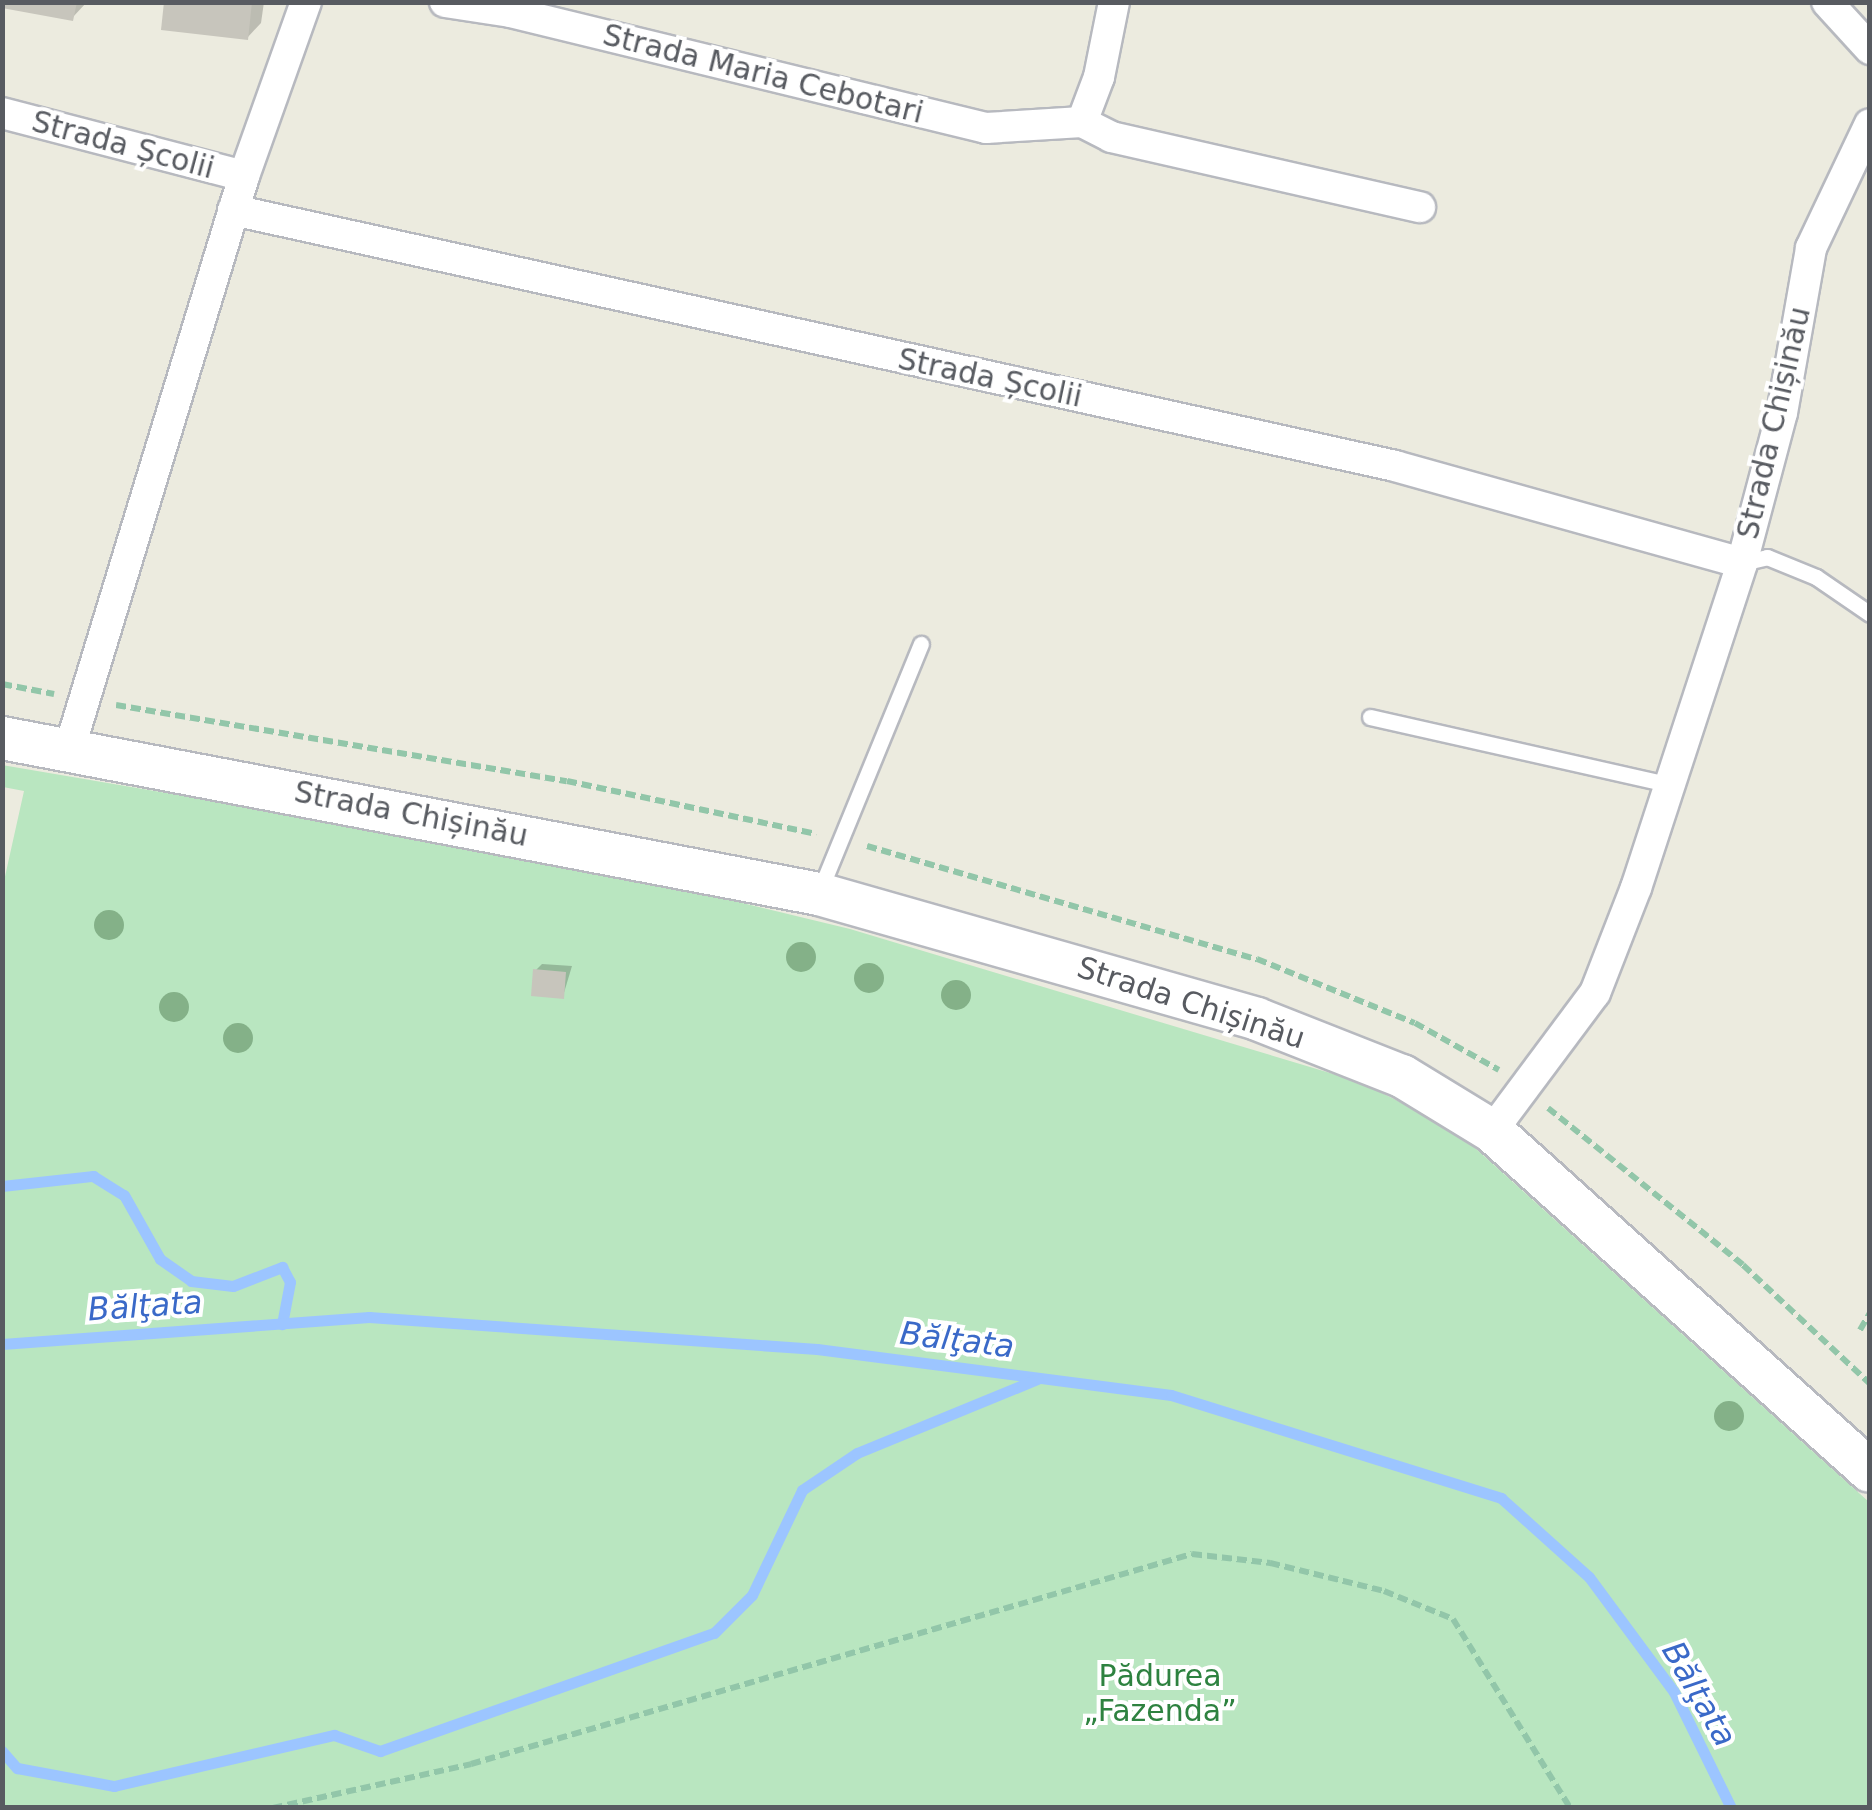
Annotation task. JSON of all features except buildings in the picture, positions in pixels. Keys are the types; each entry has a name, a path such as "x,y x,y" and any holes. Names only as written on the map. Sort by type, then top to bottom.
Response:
{"street":[{"path":"69,750 233,210 306,2"},
{"name":"Strada Maria Cebotari","path":"445,2 510,12 986,128 1082,122 1111,137 1420,207"},
{"path":"1082,122 1099,78 1114,2"},
{"path":"1826,2 1870,49"},
{"name":"Strada Școlii","path":"2,113 244,176"},
{"name":"Strada Chișinău","path":"1492,1130 1596,993 1742,564 1782,413 1811,248 1870,124"},
{"name":"Strada Școlii","path":"233,210 1395,466 1742,564"},
{"name":"Strada Chișinău","path":"2,738 818,894 1258,1019 1402,1076 1492,1130 1870,1471"}],"lane":[{"path":"1742,564 1767,557 1816,577 1870,614"},
{"path":"818,894 921,644"},
{"path":"1370,718 1667,784"}],"path":[{"path":"2,684 567,780 838,839"},
{"path":"1860,1330 1870,1312"},
{"path":"273,1808 471,1764 1192,1554 1270,1563 1384,1592 1453,1619 1570,1808"}],"green space":[{"name":"Pădurea „Fazenda”","path":"2,765 578,863 850,929 1360,1082 1454,1129 1869,1502 1869,1807 3,1807 2,890 24,791 3,787"}],"waterway":[{"path":"2,1186 93,1176 124,1195 160,1259 191,1281 233,1286 282,1267 290,1282 282,1324"},
{"name":"Bălţata","path":"2,1344 369,1317 817,1349 1171,1395 1501,1498 1589,1577 1674,1692 1731,1808"},
{"path":"2,1751 17,1768 114,1786 334,1735 380,1751 714,1633 752,1595 802,1490 857,1453 1037,1379"}]}
